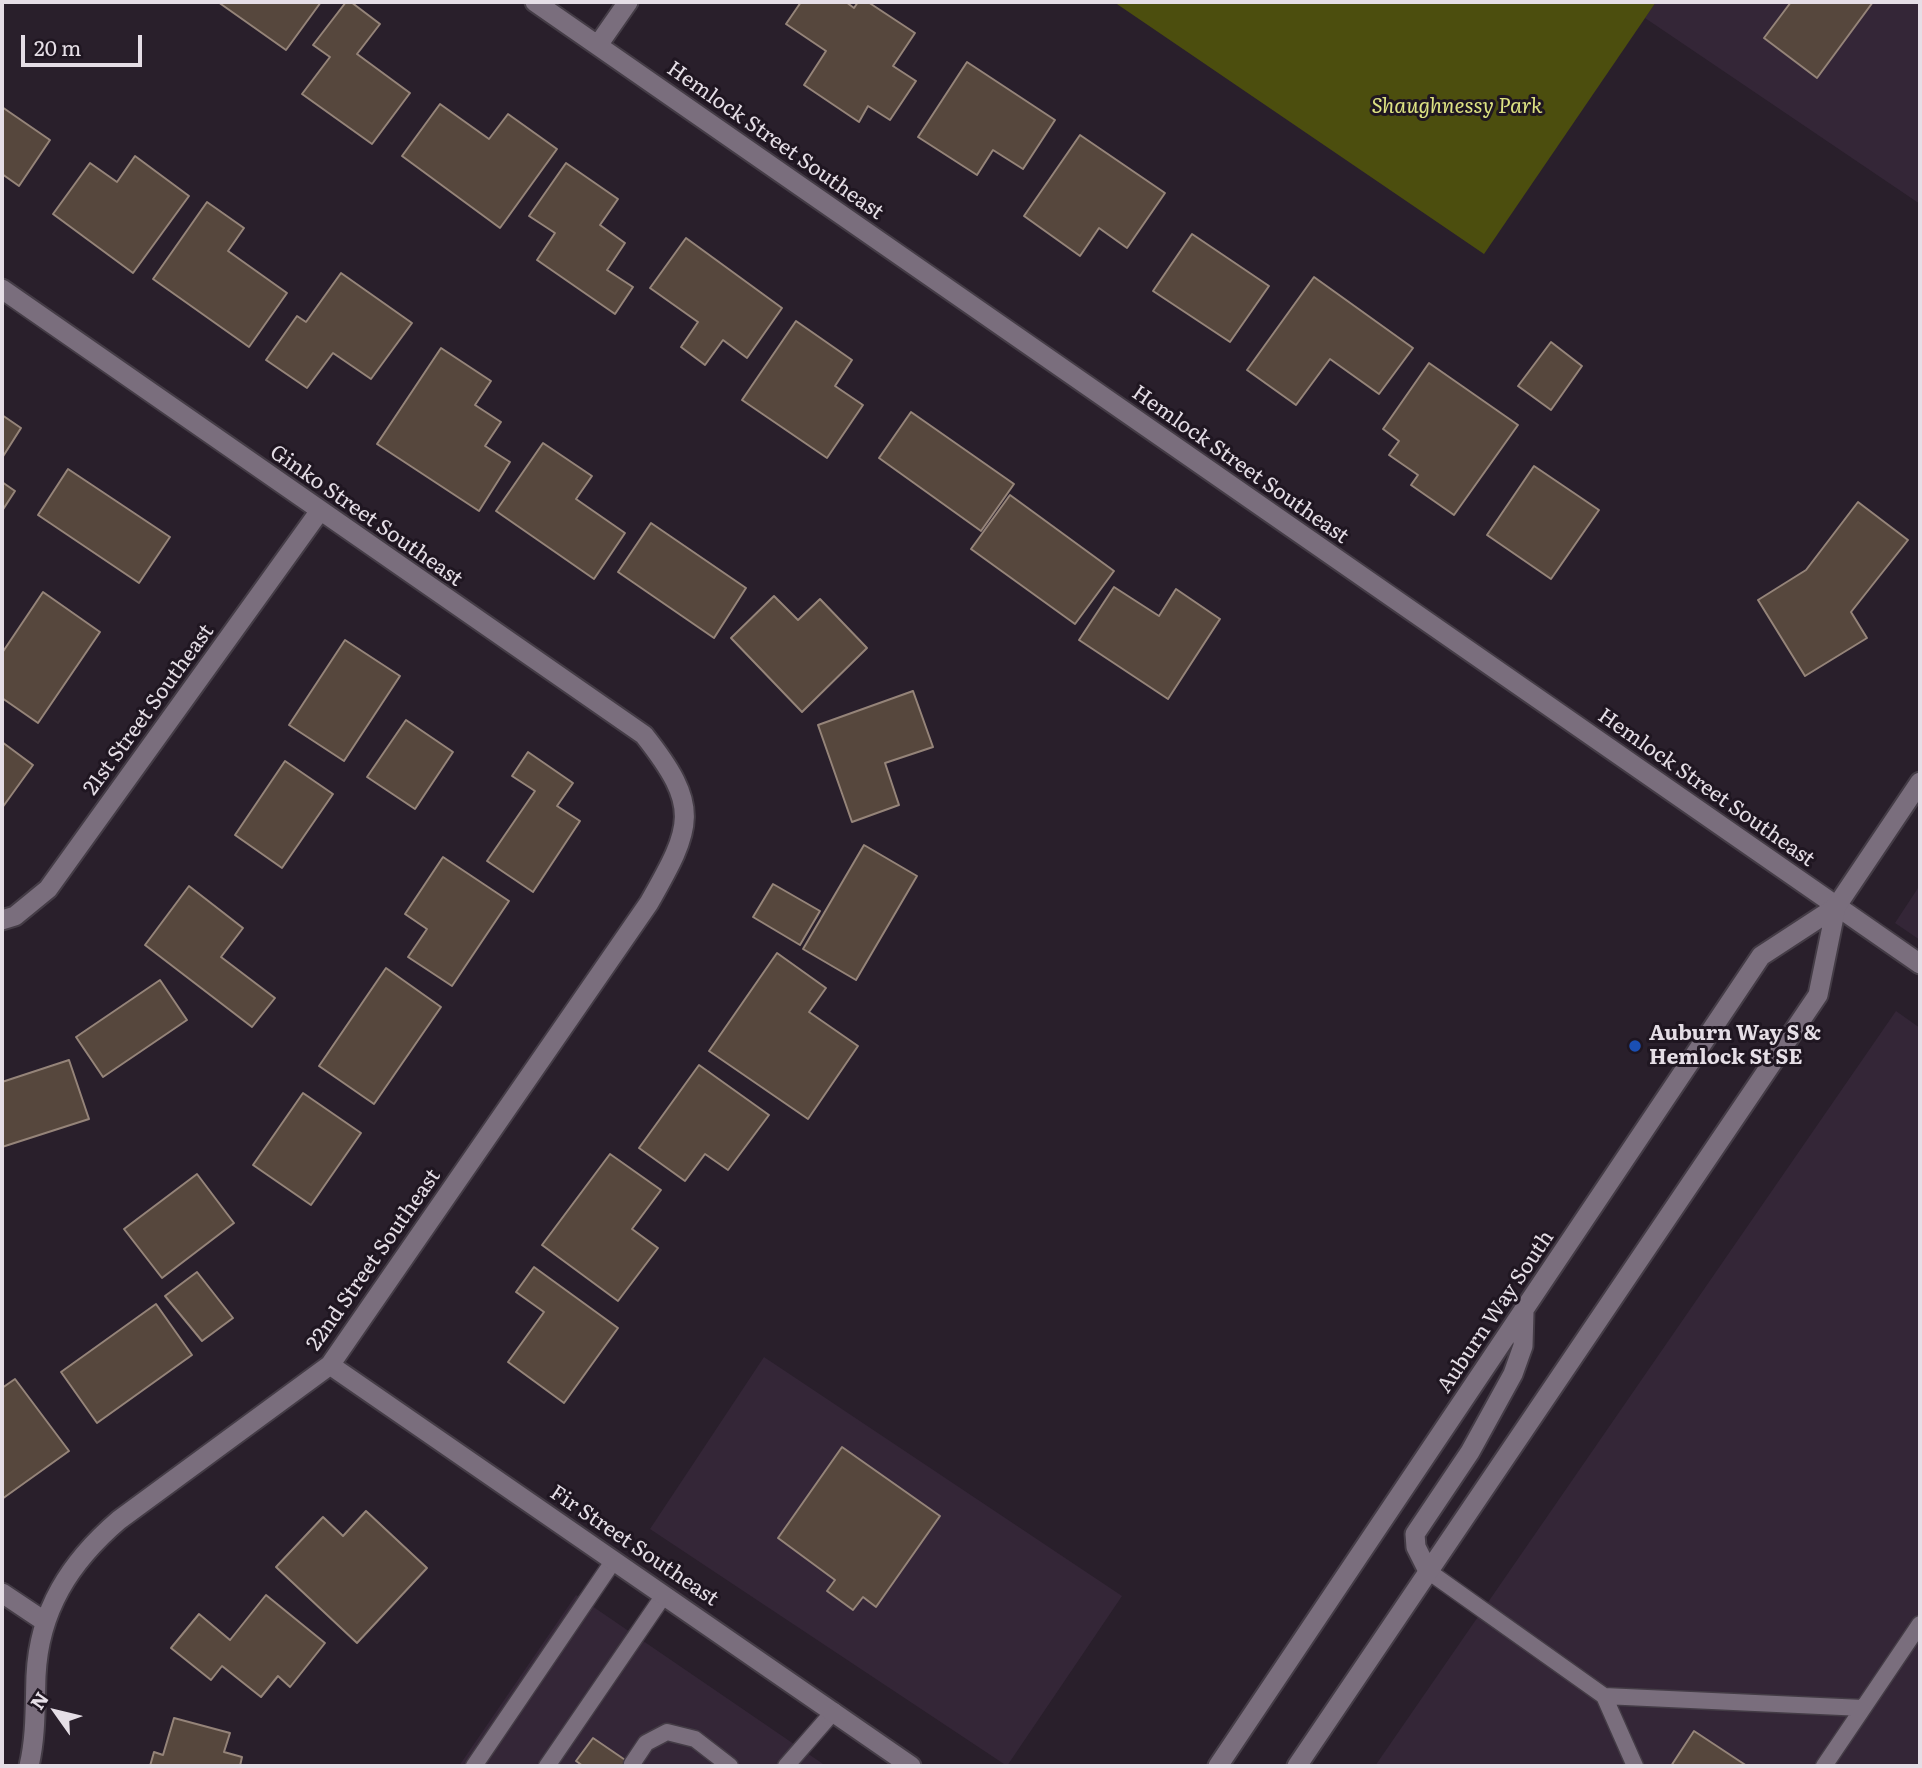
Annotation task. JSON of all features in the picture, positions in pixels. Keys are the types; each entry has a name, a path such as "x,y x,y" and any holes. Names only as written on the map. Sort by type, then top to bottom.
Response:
{"street":[{"name":"Hemlock Street Southeast","path":"535,2 1920,964"},
{"path":"598,45 628,2"},
{"name":"Ginko Street Southeast","path":"2,289 319,512 643,734 668,765 684,799"},
{"name":"21st Street Southeast","path":"2,920 15,916 48,889 319,512"},
{"name":"Auburn Way South","path":"1297,1766 1818,995 1836,907 1920,782"},
{"name":"22nd Street Southeast","path":"29,1766 44,1621 66,1578 97,1539 330,1365 649,903 684,834 684,799"},
{"name":"Auburn Way South","path":"1218,1766 1761,956 1836,907"},
{"path":"1428,1572 1416,1546 1415,1534 1470,1452 1513,1374 1523,1346 1524,1311"},
{"name":"Fir Street Southeast","path":"330,1365 911,1766"},
{"path":"2,1593 44,1621"}],"lane":[{"path":"474,1766 614,1560"},
{"path":"1428,1572 1604,1696 1634,1766"},
{"path":"547,1766 664,1595"},
{"path":"1824,1766 1920,1624"},
{"path":"1604,1696 1863,1708"},
{"path":"786,1766 834,1711"},
{"path":"632,1765 646,1743 667,1732 695,1739 730,1766"}],"shaded area":[{"path":"1656,2 1920,2 1920,204 1645,18"},
{"path":"1920,885 1920,940 1895,923"},
{"path":"1896,1011 1920,1028 1920,1766 1375,1766"},
{"path":"764,1357 1122,1596 1007,1766 650,1529"},
{"path":"576,1595 826,1766 459,1766"}],"green space":[{"name":"Shaughnessy Park","path":"1114,2 1656,2 1484,254"}],"building":[{"path":"218,2 321,2 286,50"},
{"path":"346,2 351,2 380,24 357,54 410,93 372,144 302,94 330,57 313,45"},
{"path":"801,2 846,2 854,8 858,2 868,2 915,33 893,66 916,81 890,120 868,106 859,122 804,85 826,51 786,24"},
{"path":"1791,2 1873,2 1817,78 1764,38"},
{"path":"967,62 1055,120 1023,169 993,150 977,175 918,137"},
{"path":"440,104 489,139 508,114 557,149 500,228 402,156"},
{"path":"2,107 50,140 19,186 2,174"},
{"path":"1080,135 1165,193 1127,248 1099,228 1080,256 1024,216"},
{"path":"135,156 189,196 133,273 53,214 90,163 117,182"},
{"path":"566,163 618,199 600,225 625,243 607,270 633,287 615,314 537,260 555,233 529,216"},
{"path":"207,202 244,228 228,251 287,293 249,347 153,279"},
{"path":"1192,234 1269,286 1230,342 1153,291"},
{"path":"686,238 782,308 747,358 723,340 705,365 681,347 698,322 650,288"},
{"path":"341,273 412,323 371,379 333,353 307,388 266,360 297,316 306,322"},
{"path":"1314,277 1413,348 1379,394 1330,359 1296,405 1247,370"},
{"path":"796,321 852,360 835,386 863,405 827,458 742,400"},
{"path":"1551,342 1582,366 1551,410 1518,386"},
{"path":"441,348 491,381 475,405 501,422 485,446 510,462 479,511 377,444"},
{"path":"1429,363 1518,425 1454,515 1411,485 1418,475 1389,455 1399,441 1383,429"},
{"path":"911,412 1014,484 981,531 879,458"},
{"path":"2,415 21,428 2,458"},
{"path":"543,443 592,476 576,499 625,533 594,579 496,511"},
{"path":"1534,466 1599,510 1551,579 1487,535"},
{"path":"68,469 170,537 139,583 38,515"},
{"path":"2,482 15,491 2,511"},
{"path":"1010,495 1114,571 1075,624 971,549"},
{"path":"1858,502 1908,540 1851,612 1867,638 1805,676 1758,600 1806,570"},
{"path":"651,523 746,588 714,638 618,572"},
{"path":"1114,587 1159,616 1176,589 1220,619 1168,699 1079,640"},
{"path":"43,592 100,632 38,723 2,698 2,653"},
{"path":"774,596 798,620 820,599 867,648 802,712 731,638"},
{"path":"345,640 400,676 344,761 289,725"},
{"path":"913,691 933,747 885,763 899,805 852,822 818,725"},
{"path":"406,720 453,752 415,809 367,777"},
{"path":"2,742 33,765 2,808"},
{"path":"528,752 573,783 557,806 580,821 533,892 487,861 535,791 512,776"},
{"path":"285,761 333,794 282,868 235,835"},
{"path":"864,845 917,876 856,980 803,949"},
{"path":"443,857 509,901 452,986 408,957 427,929 405,914"},
{"path":"773,884 820,911 800,945 753,917"},
{"path":"189,886 243,928 221,957 275,998 252,1027 145,945"},
{"path":"777,953 826,988 809,1012 858,1046 808,1119 709,1051"},
{"path":"386,968 441,1007 374,1104 319,1066"},
{"path":"160,980 187,1020 103,1077 76,1037"},
{"path":"69,1060 89,1119 2,1147 2,1082"},
{"path":"699,1065 769,1115 728,1170 705,1154 685,1181 639,1148"},
{"path":"303,1093 361,1133 311,1205 253,1165"},
{"path":"610,1154 661,1190 632,1229 658,1248 618,1301 542,1245"},
{"path":"197,1174 234,1223 162,1278 124,1229"},
{"path":"534,1267 618,1328 564,1403 508,1362 544,1312 516,1292"},
{"path":"197,1272 233,1318 202,1341 165,1296"},
{"path":"156,1304 192,1355 97,1423 61,1372"},
{"path":"15,1379 69,1451 2,1499 2,1388"},
{"path":"842,1447 940,1516 876,1607 863,1597 853,1610 827,1591 835,1580 778,1538"},
{"path":"366,1511 427,1568 357,1643 276,1567 323,1517 343,1536"},
{"path":"266,1595 325,1643 290,1687 278,1676 261,1697 222,1666 211,1680 171,1648 199,1614 230,1640"},
{"path":"174,1718 230,1733 224,1752 242,1757 240,1766 150,1766 154,1752 163,1755"},
{"path":"1694,1731 1747,1766 1671,1766"},
{"path":"593,1738 634,1766 583,1766 576,1761"}],"place":[{"name":"Auburn Way S & Hemlock St SE","path":"1635,1046"}]}
